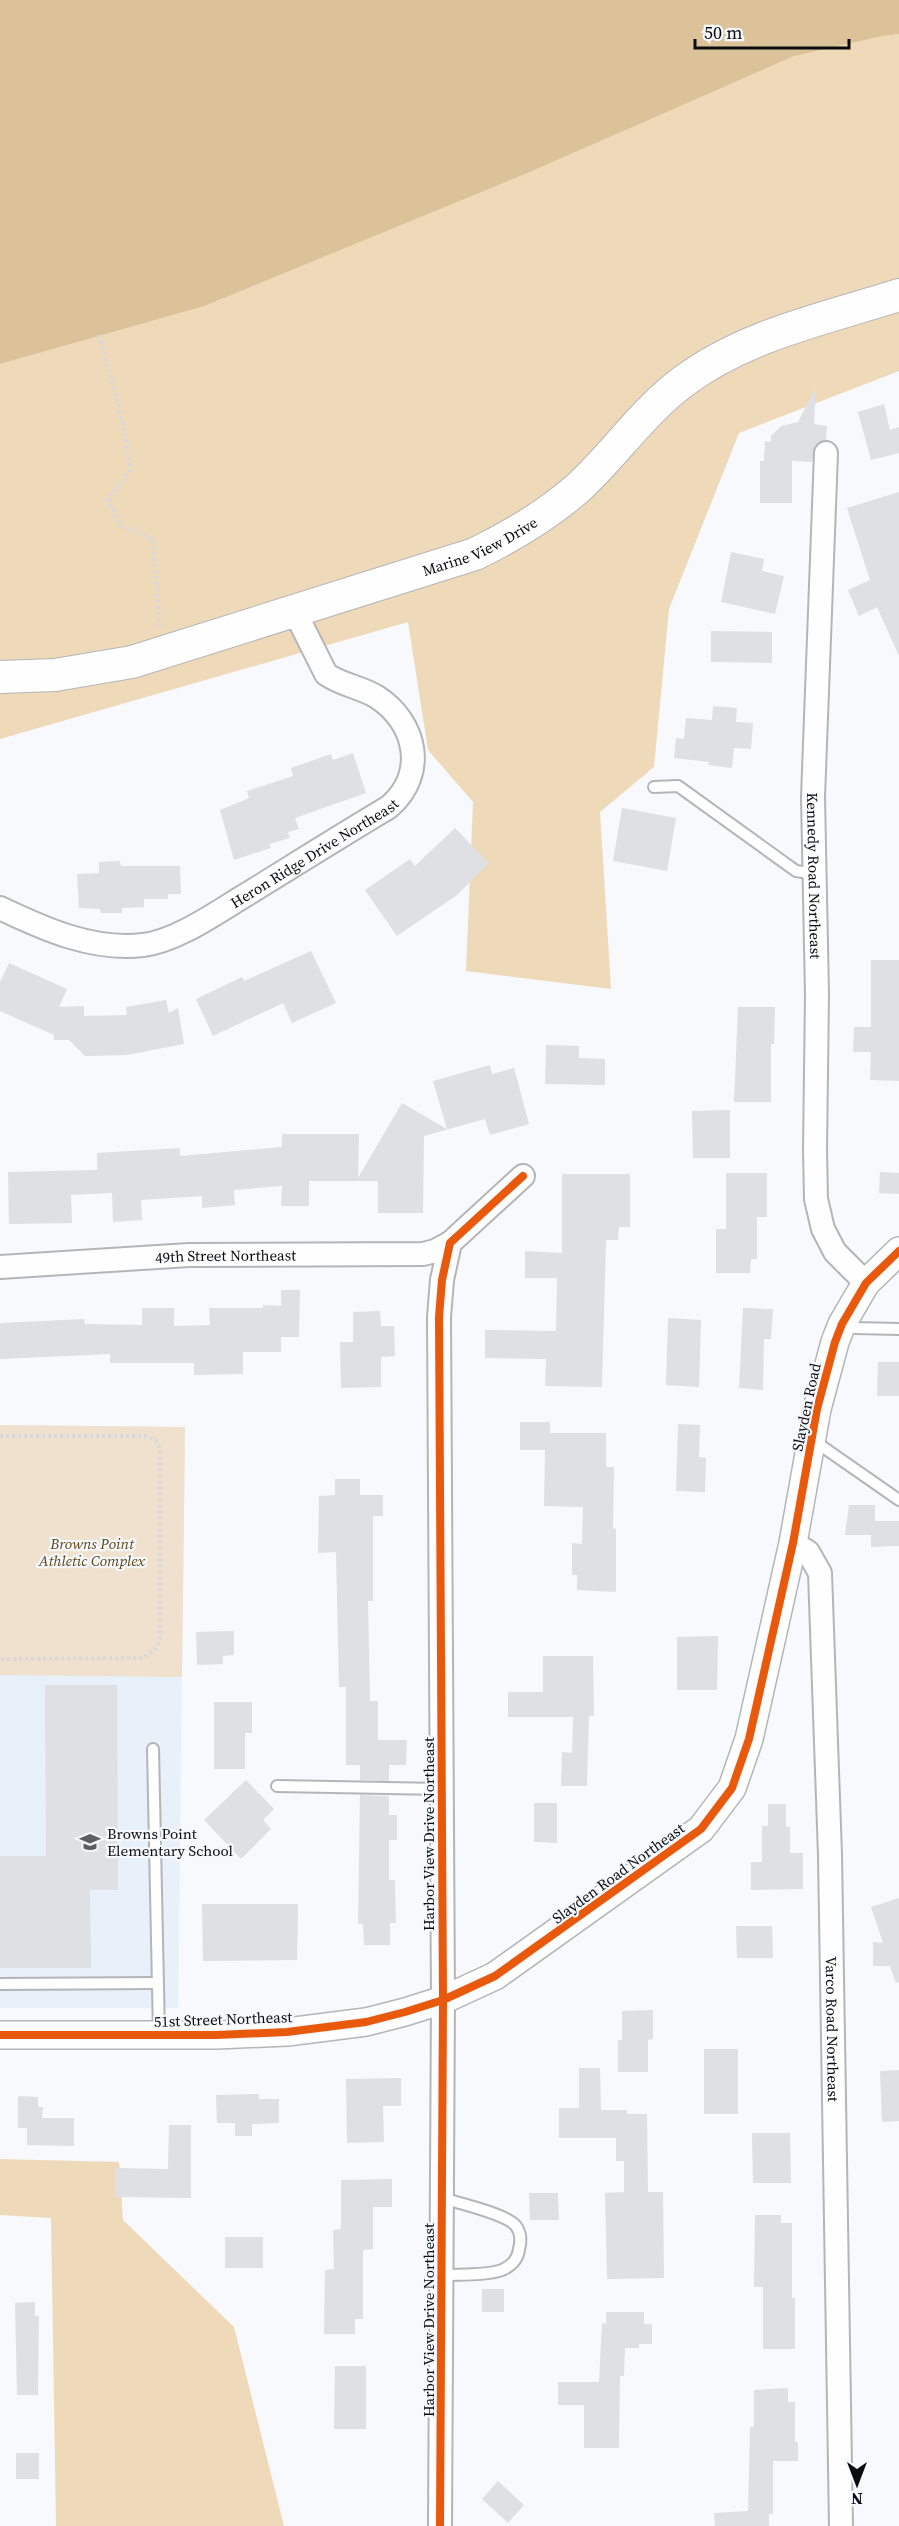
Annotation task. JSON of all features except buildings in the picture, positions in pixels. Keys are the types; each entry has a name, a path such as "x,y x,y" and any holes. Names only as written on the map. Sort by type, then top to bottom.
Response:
{"main road":[{"name":"Marine View Drive","path":"0,677 55,675 160,655 475,554 506,539 548,512 579,486 666,395 701,368 751,343 782,331 899,295"}],"street":[{"name":"Kennedy Road Northeast","path":"826,453 813,797 817,995 816,1199 823,1229 835,1252 866,1283"},
{"name":"Heron Ridge Drive Northeast","path":"0,908 29,922 79,939 115,946 146,945 205,920 389,807 398,799 410,781 413,770 410,742 399,715 375,696 334,681 326,674 295,612"},
{"path":"450,1243 523,1176"},
{"name":"49th Street Northeast","path":"0,1267 189,1256 423,1254 450,1243"},
{"name":"Harbor View Drive Northeast","path":"441,2526 443,2000 439,1317 442,1280 450,1243"},
{"path":"866,1283 899,1251"},
{"name":"Slayden Road","path":"793,1543 825,1377 842,1324 866,1283"},
{"name":"Slayden Road Northeast","path":"443,2000 495,1976 701,1829 732,1788 749,1739 793,1543"},
{"name":"Varco Road Northeast","path":"793,1543 808,1552 820,1573 830,1846 842,2526"},
{"name":"51st Street Northeast","path":"0,2035 216,2036 298,2031 366,2022 443,2000"}],"lane":[{"path":"654,787 678,786 796,871 815,874"},
{"path":"842,1324 855,1328 899,1329"},
{"path":"811,1444 820,1445 899,1500"},
{"path":"153,1749 159,2035"},
{"path":"278,1786 442,1788"},
{"path":"0,1984 157,1983"},
{"path":"442,2198 511,2222 516,2226 520,2239 519,2254 513,2263 501,2270 442,2275"}],"path":[{"path":"99,335 123,421 130,470 108,501 122,526 153,539 160,620 160,655"},
{"path":"0,1436 145,1436 156,1440 160,1449 160,1638 157,1648 143,1658 0,1659"}],"shaded area":[{"path":"0,0 899,0 899,34 794,56 530,172 204,306 0,364"},
{"path":"899,34 899,371 739,433 669,609 654,767 600,812 611,989 466,971 473,802 428,750 408,622 0,739 0,364 99,335 530,172 794,55"},
{"name":"Browns Point Elementary School","path":"0,1425 185,1427 178,2008 0,2008"},
{"path":"0,2159 119,2162 123,2220 234,2327 284,2526 56,2526 51,2218 0,2215"}],"green space":[{"name":"Browns Point Athletic Complex","path":"0,1425 185,1427 182,1677 0,1675"}],"cycle path":[{"path":"440,2526 443,2000 439,1317 442,1280 450,1243 523,1176"},
{"path":"0,2035 216,2035 287,2032 366,2022 405,2012 443,2000 495,1976 701,1829 732,1788 749,1739 793,1543 817,1409 835,1342 842,1324 866,1283 899,1251"}],"place":[{"name":"Browns Point Elementary School","path":"90,1842"}]}
